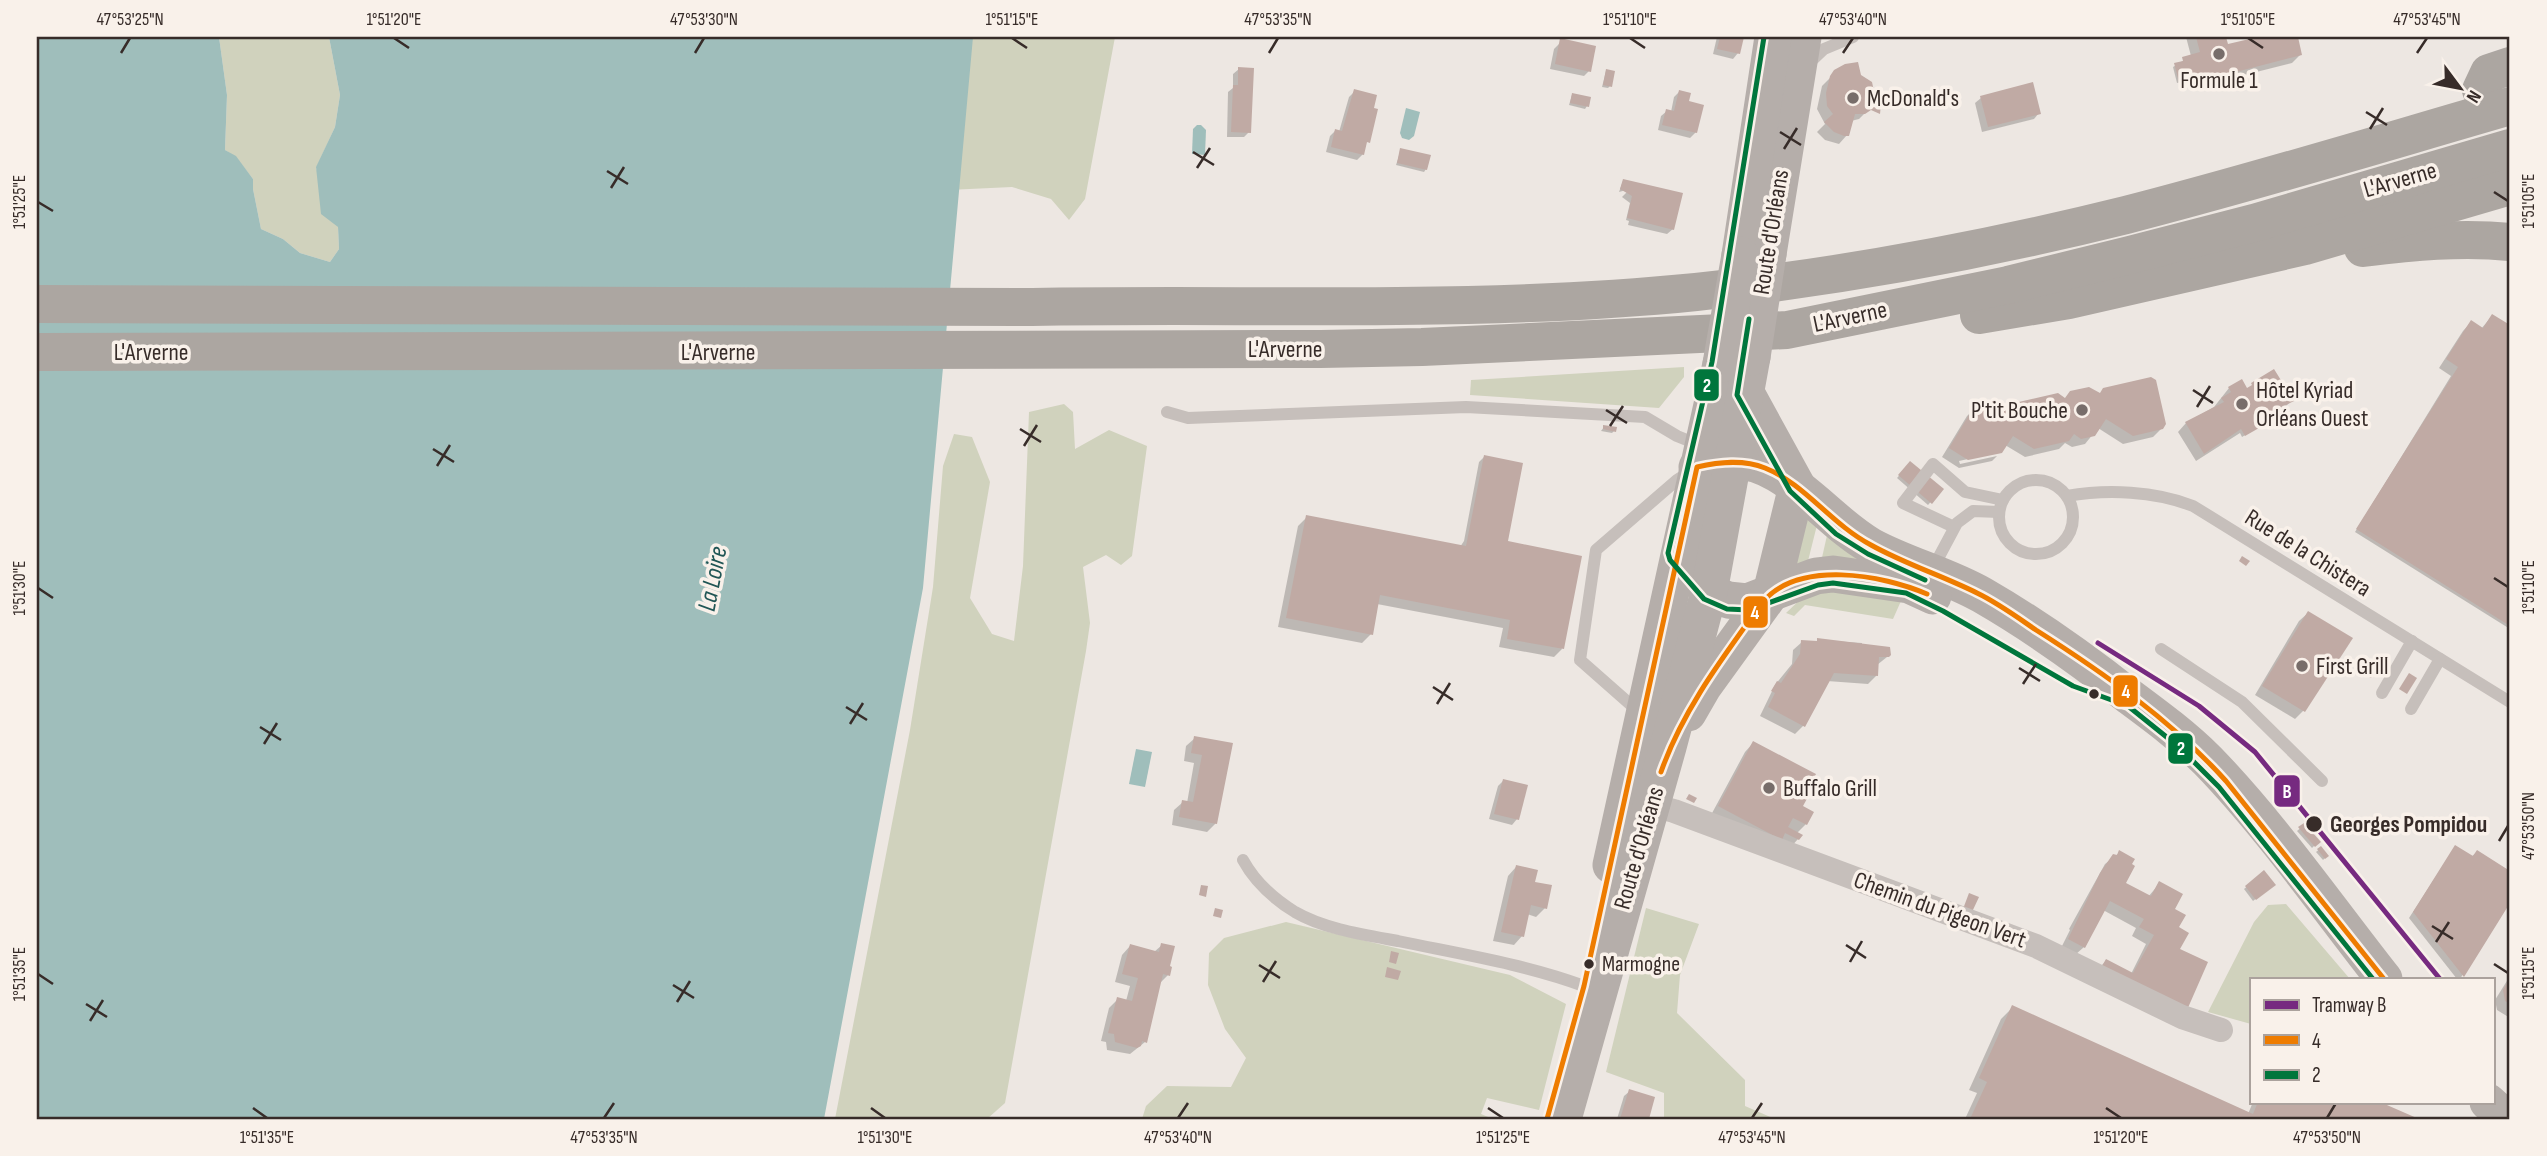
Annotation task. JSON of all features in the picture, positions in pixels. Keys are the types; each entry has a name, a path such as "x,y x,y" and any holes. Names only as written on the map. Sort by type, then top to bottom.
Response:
{"highway":[{"path":"2500,92 2489,73 2510,66"},
{"name":"L'Arverne","path":"37,304 1032,307 1177,304 1410,305 1581,301 1697,291 1855,270 1865,251 2113,196 2500,92"},
{"name":"L'Arverne","path":"37,352 1178,350 1422,347 1787,330 2008,285 2130,255 2254,223 2510,148"},
{"path":"1787,330 1865,335 2069,300 2305,246 2510,186"},
{"path":"2305,246 2356,248 2422,241 2510,242"}],"main road":[{"name":"Route d'Orléans","path":"1754,255 1773,37"},
{"name":"Route d'Orléans","path":"1547,1119 1584,986 1677,555 1711,458 1736,360 1754,255 1803,37"},
{"name":"Route d'Orléans","path":"1563,1119 1709,592 1711,458 1746,393 1736,360"},
{"path":"1668,747 1703,687 1771,593 1797,486 1746,393"},
{"path":"1711,458 1761,466 1797,486 1841,527 1872,546 1980,594 2085,660 2185,740 2226,781 2383,978"},
{"path":"1677,555 1709,592 1728,600 1747,602 1816,576 1833,574 1909,585 1947,603 2077,678 2132,698"},
{"path":"2489,1104 2507,1119"}],"street":[{"name":"Chemin du Pigeon Vert","path":"1651,805 2036,946 2182,1017 2221,1030"}],"lane":[{"path":"1796,75 1824,49 1850,37"},
{"path":"1167,412 1188,418 1466,407 1644,418 1677,436 1711,458 1677,480 1596,550 1580,660 1644,717"},
{"path":"1954,527 1903,503 1933,464 1965,492 2001,506"},
{"path":"2047,481 2067,496 2072,507 2071,531 2065,541 2045,553 2021,551 2004,535 2000,524 2001,506 2011,490 2022,483 2047,481"},
{"name":"Rue de la Chistera","path":"2067,496 2091,492 2146,495 2193,506 2510,702"},
{"path":"1931,573 1956,523 1973,511 2001,506"},
{"path":"2382,693 2412,641"},
{"path":"2161,649 2242,702 2322,781"},
{"path":"2411,709 2440,659"},
{"path":"1243,860 1252,876 1297,913 1344,930 1546,972 1584,986"}],"green space":[{"path":"219,37 329,37 340,95 335,127 316,168 338,227 339,249 330,262 300,253 283,239 261,229 253,179 236,157 225,150 227,95"},
{"path":"960,37 1115,37 1085,199 1069,220 1051,199 1012,187 948,190"},
{"path":"1684,367 1684,377 1659,408 1470,395 1471,380"},
{"path":"1064,404 1073,412 1075,449 1109,430 1147,446 1132,556 1121,565 1106,555 1083,567 1090,623 1086,651 1005,1103 987,1119 835,1119 910,730 933,587 943,466 954,434 972,437 990,482 970,598 992,634 1014,641 1023,566 1029,412"},
{"path":"1806,512 1818,521 1807,565 1792,572"},
{"path":"1828,531 1886,566 1821,562"},
{"path":"1826,590 1901,601 1893,619 1805,605 1794,616 1786,613 1805,595"},
{"path":"2286,904 2349,978 2250,978 2250,1024 2208,1012 2254,922 2268,905"},
{"path":"1646,908 1699,924 1680,975 1677,1013 1745,1080 1745,1106 1775,1119 1664,1119 1664,1093 1606,1072"},
{"path":"1286,922 1510,975 1566,1004 1539,1110 1487,1098 1481,1114 1493,1119 1142,1119 1146,1106 1167,1086 1231,1087 1246,1058 1225,1029 1208,985 1209,953 1224,938"}],"water":[{"name":"La Loire","path":"37,37 219,37 227,95 225,150 236,156 253,179 261,229 283,239 300,253 330,262 339,249 338,227 321,214 316,167 335,127 340,95 329,37 973,37 923,588 824,1119 37,1119"},
{"path":"1406,108 1420,112 1414,136 1409,140 1402,138 1400,133"},
{"path":"1197,125 1206,130 1205,155 1192,154 1193,129"},
{"path":"1136,749 1152,752 1145,787 1129,784"}],"building":[{"path":"1720,37 1744,37 1740,54 1717,49"},
{"path":"2196,37 2226,37 2228,44 2258,37 2298,37 2302,55 2197,82 2189,83 2188,79 2179,82 2174,63 2183,61 2182,57 2200,52"},
{"path":"1560,38 1596,46 1591,72 1555,64"},
{"name":"McDonald's","path":"1858,62 1861,75 1872,82 1875,96 1879,97 1880,114 1871,110 1865,114 1855,114 1849,136 1844,136 1834,132 1824,122 1833,114 1827,106 1826,93 1834,70 1845,64"},
{"path":"1238,67 1254,68 1251,133 1231,132 1233,85 1238,85"},
{"path":"1606,69 1615,71 1612,87 1603,85"},
{"path":"2033,82 2041,114 1988,127 1980,96"},
{"path":"1354,89 1377,95 1374,108 1378,109 1370,143 1367,142 1364,155 1331,147 1335,129 1342,131"},
{"path":"1679,90 1691,93 1689,101 1704,105 1697,133 1662,125 1666,109 1674,111"},
{"path":"1572,93 1591,97 1589,107 1570,103"},
{"path":"1400,148 1431,155 1427,170 1397,163"},
{"path":"1623,179 1683,193 1674,230 1627,218 1632,196 1620,189"},
{"path":"2492,314 2510,325 2510,626 2356,529 2458,367 2446,359 2471,320 2483,328"},
{"path":"2274,369 2294,401 2254,421 2259,428 2245,436 2241,429 2204,454 2185,422 2224,402 2221,398 2231,392 2228,387 2242,379 2247,388"},
{"path":"2151,377 2156,380 2166,424 2163,429 2133,436 2106,419 2095,436 2081,439 2074,434 2069,441 2034,449 2013,436 2002,453 1968,460 1949,448 1975,405 1993,401 2007,410 2010,404 2058,393 2065,398 2070,391 2089,387 2100,393 2103,388"},
{"path":"1603,425 1617,427 1616,432 1603,429"},
{"path":"1484,455 1523,463 1508,541 1582,556 1564,649 1507,639 1510,620 1380,595 1373,635 1286,618 1306,515 1466,546"},
{"path":"1910,461 1944,489 1932,504 1898,475"},
{"path":"2242,556 2250,561 2246,566 2239,561"},
{"path":"2308,611 2353,638 2305,712 2262,686"},
{"path":"1817,638 1890,647 1891,655 1879,657 1878,676 1834,673 1805,727 1768,707 1775,693 1771,691 1777,681 1781,683 1800,654 1801,640 1817,641"},
{"path":"2371,660 2379,665 2371,678 2363,674"},
{"path":"2409,673 2417,678 2407,694 2399,689"},
{"path":"1194,736 1233,743 1217,824 1179,817 1182,800 1193,802 1202,755 1191,753"},
{"name":"Buffalo Grill","path":"1753,741 1816,774 1811,785 1814,786 1803,806 1814,812 1807,825 1793,818 1788,827 1803,835 1799,840 1785,833 1782,840 1718,806"},
{"path":"1503,779 1528,785 1519,820 1494,814"},
{"path":"1689,794 1697,798 1694,803 1686,799"},
{"path":"2304,823 2321,842 2315,847 2298,827"},
{"path":"2455,845 2473,856 2477,850 2510,871 2510,903 2464,977 2413,912"},
{"path":"2321,846 2329,856 2325,859 2317,849"},
{"path":"2119,850 2135,859 2132,864 2135,866 2126,883 2151,896 2159,881 2183,894 2175,909 2186,915 2179,927 2189,933 2180,949 2208,962 2187,1010 2102,966 2106,959 2133,973 2154,935 2139,927 2144,919 2110,901 2085,948 2068,939 2100,873"},
{"path":"1516,865 1538,870 1535,882 1552,885 1547,909 1531,905 1524,937 1501,932"},
{"path":"2264,870 2276,885 2256,900 2245,886"},
{"path":"1201,885 1208,886 1206,897 1199,895"},
{"path":"1969,893 1979,897 1972,912 1963,909"},
{"path":"1215,908 1223,910 1221,918 1213,916"},
{"path":"1161,943 1175,946 1170,976 1163,974 1147,1043 1142,1041 1137,1048 1115,1042 1114,1034 1108,1033 1117,997 1132,1001 1138,978 1122,974 1130,944 1159,952"},
{"path":"1391,951 1399,953 1396,964 1389,962"},
{"path":"1387,967 1401,971 1398,980 1385,977"},
{"path":"2510,978 2510,1004 2505,1001 2503,990"},
{"path":"2012,1005 2253,1114 2257,1104 2385,1104 2419,1119 1970,1119 1987,1082 1979,1078"},
{"path":"1629,1089 1655,1097 1649,1119 1620,1119"}],"tram line":[{"name":"B","path":"2098,643 2199,706 2255,752 2439,978"}],"transit line":[{"name":"2","path":"1764,37 1712,362 1668,553 1670,560 1704,599 1727,609 1749,610 1818,585 1833,583 1906,593 1943,611 2073,686 2128,706 2179,747 2219,787 2372,978"},
{"name":"2","path":"1749,319 1737,395 1790,491 1836,534 1868,554 1925,580"},
{"name":"4","path":"1547,1119 1584,986 1697,467 1714,464 1748,463 1779,475 1857,536 1884,552 1992,601 2087,663 2136,699 2183,738 2226,781 2383,978"},
{"name":"4","path":"1661,772 1681,726 1706,684 1762,603 1778,589 1797,580 1842,575 1888,581 1927,594"}],"place":[{"name":"Formule 1","path":"2219,54"},
{"name":"McDonald's","path":"1853,98"},
{"name":"Hôtel Kyriad Orléans Ouest","path":"2242,404"},
{"name":"P'tit Bouche","path":"2082,410"},
{"name":"First Grill","path":"2302,666"},
{"name":"Buffalo Grill","path":"1769,788"},
{"name":"Georges Pompidou","path":"2314,824"},
{"name":"Marmogne","path":"1589,964"}]}
